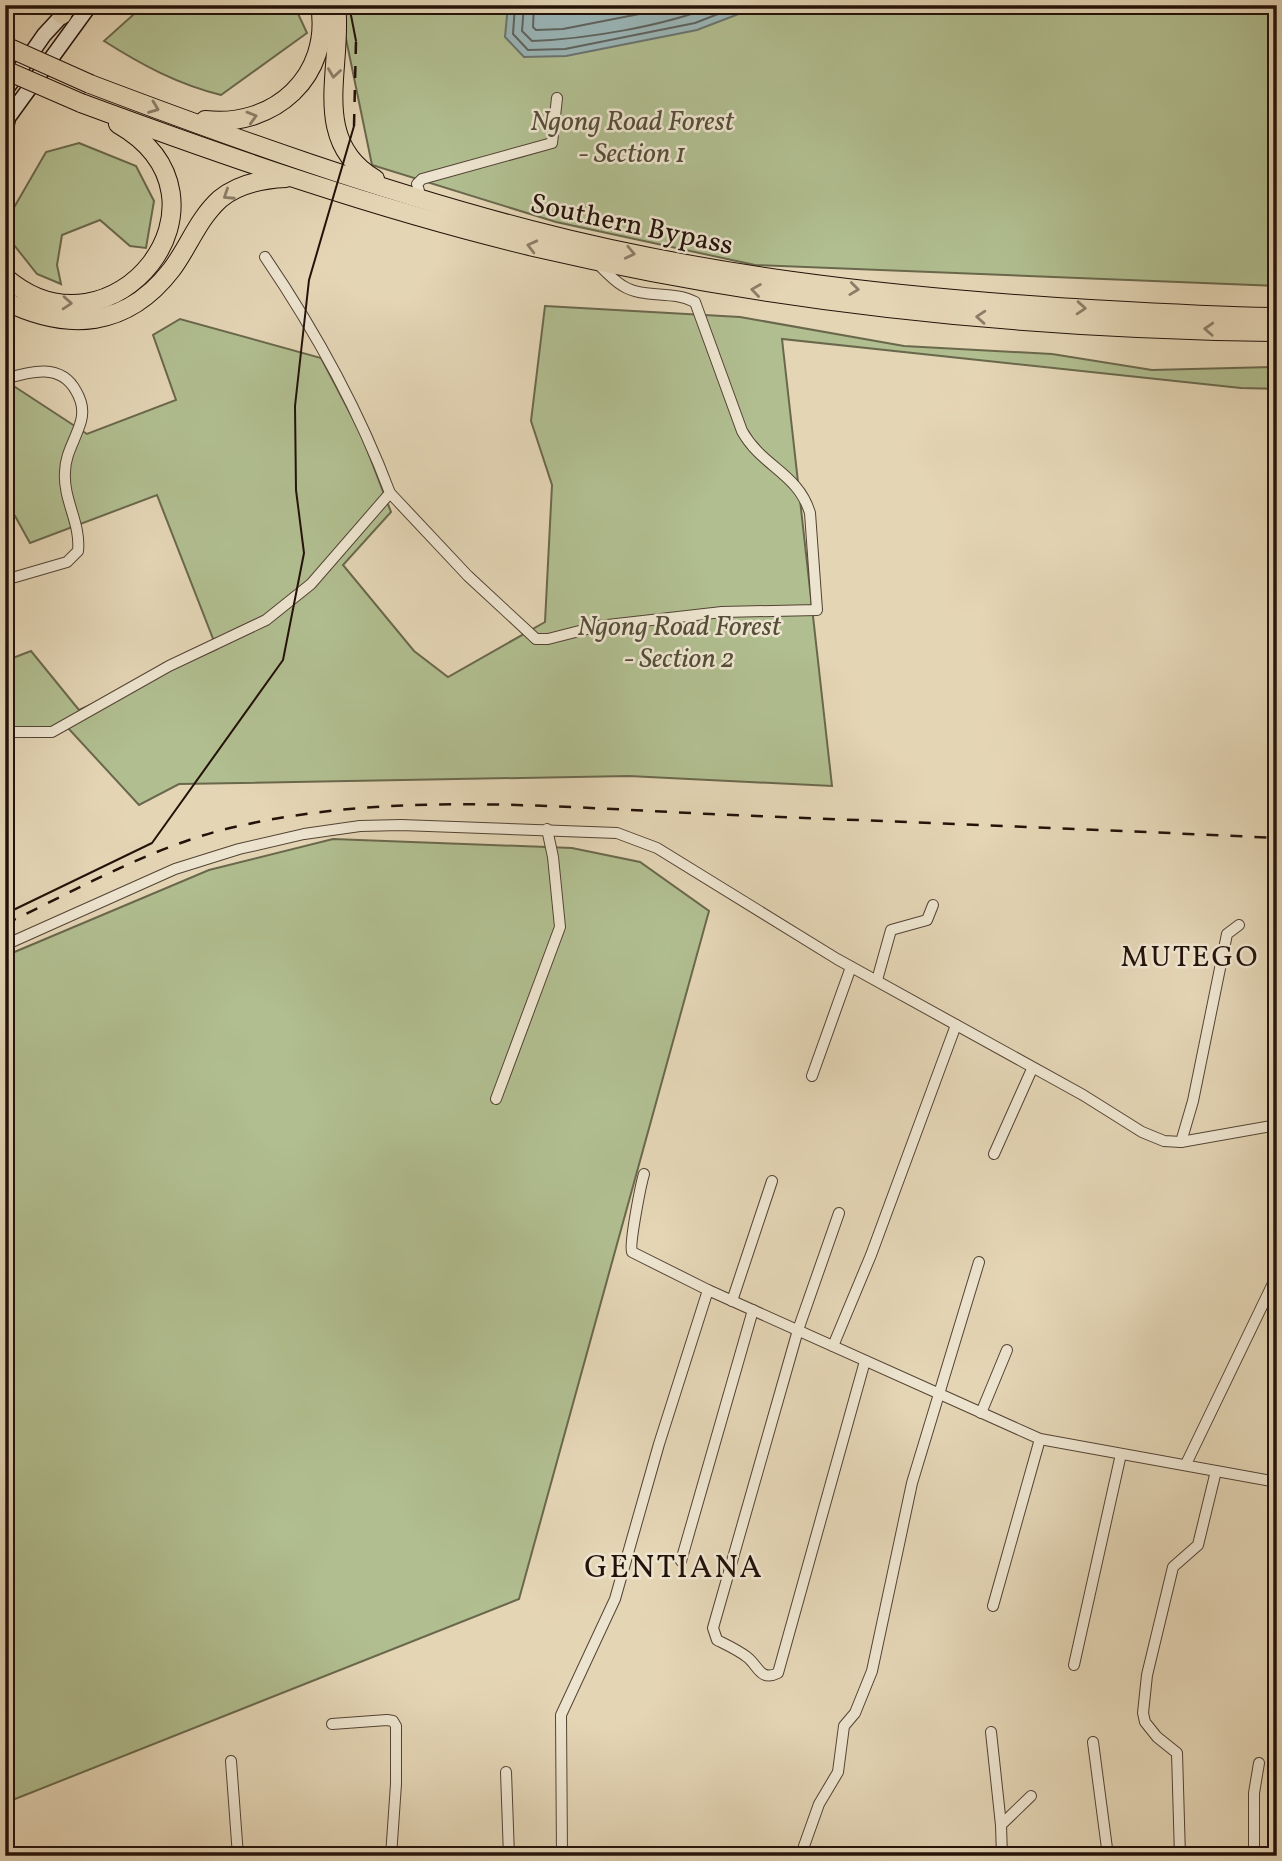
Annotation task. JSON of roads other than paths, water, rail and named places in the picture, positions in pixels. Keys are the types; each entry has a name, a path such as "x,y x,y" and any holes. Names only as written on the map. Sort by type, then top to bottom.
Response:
{"highway":[{"path":"184,118 245,120 267,112 290,97 316,60 323,22 320,5"},
{"path":"336,5 339,40 331,87 335,124 357,164 368,175 394,189"},
{"name":"Southern Bypass","path":"5,46 90,83 284,155 421,198 593,245 793,282 966,301 1277,317"},
{"name":"Southern Bypass","path":"5,70 80,103 227,157 477,232 595,260 728,286 859,305 1067,323 1277,332"},
{"path":"5,277 27,293 42,298 84,303 111,296 138,279 150,267 165,240 172,218 172,202 168,179 158,157 132,132 80,103"},
{"path":"5,300 32,314 66,321 90,320 124,310 141,300 173,268 199,223 222,197 251,184 293,177"}],"main road":[{"path":"5,122 90,5"},
{"path":"5,91 44,35 66,9"}],"street":[{"path":"421,198 417,184 422,178 552,143 557,98"},
{"path":"265,257 329,356 357,411 390,493 468,576 536,639 548,639 599,626 722,612 817,610 810,513 806,499 800,488 787,475 770,466 752,448 742,431 695,302 687,298 622,286 595,260"},
{"path":"5,379 29,370 52,371 71,381 83,403 82,420 64,470 65,487 78,526 78,551 67,562 5,580"},
{"path":"5,732 52,732 169,666 266,620 311,584 390,493"},
{"path":"5,945 175,869 279,839 360,826 594,830 637,838 851,967 1083,1095 1142,1132 1164,1140 1181,1142 1277,1125"},
{"path":"496,1099 560,927 553,857 547,829"},
{"path":"877,980 891,930 927,920 933,905"},
{"path":"1181,1142 1193,1101 1227,934 1239,925"},
{"path":"812,1076 851,967"},
{"path":"832,1346 871,1255 956,1025"},
{"path":"994,1154 1032,1069"},
{"path":"644,1174 637,1197 639,1210 630,1246 632,1252 708,1290 1040,1439 1277,1482"},
{"path":"732,1301 772,1181"},
{"path":"839,1213 798,1330 713,1628 716,1640 750,1659 755,1670 763,1674 778,1674 865,1361"},
{"path":"803,1856 819,1804 838,1772 844,1726 855,1713 872,1671 912,1483 937,1393 979,1262"},
{"path":"1186,1464 1277,1275"},
{"path":"562,1856 561,1715 615,1599 659,1444 708,1290"},
{"path":"681,1561 753,1310"},
{"path":"981,1413 1007,1350"},
{"path":"993,1606 1040,1439"},
{"path":"1074,1665 1121,1454"},
{"path":"1180,1856 1177,1753 1157,1737 1143,1713 1147,1675 1173,1567 1198,1545 1216,1471"},
{"path":"332,1724 387,1720 393,1721 396,1726 396,1784 391,1856"},
{"path":"991,1732 1002,1856"},
{"path":"1093,1742 1108,1856"},
{"path":"232,1761 238,1856"},
{"path":"1254,1856 1254,1793 1259,1763"},
{"path":"506,1772 509,1856"},
{"path":"1001,1825 1031,1796"}],"water":[{"path":"508,5 762,5 697,30 566,56 524,57 505,37"}],"tram line":[{"path":"349,5 356,41"},
{"path":"5,914 152,843 283,660 304,553 296,490 295,406 309,280 354,126"}],"railway":[{"path":"354,126 356,41"},
{"path":"5,924 119,868 208,834 297,815 356,808 533,805 1277,838"}],"district":[{"name":"MUTEGO","path":"1190,956"},
{"name":"GENTIANA","path":"674,1566"}],"park label":[{"name":"Ngong Road Forest - Section 1","path":"632,136"},
{"name":"Ngong Road Forest - Section 2","path":"679,641"}]}
